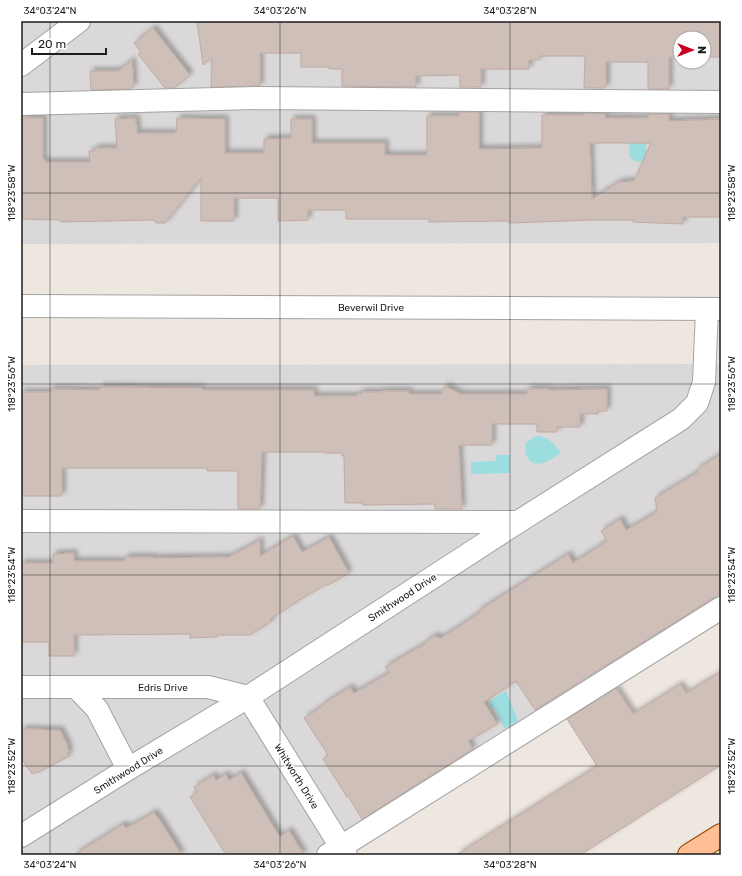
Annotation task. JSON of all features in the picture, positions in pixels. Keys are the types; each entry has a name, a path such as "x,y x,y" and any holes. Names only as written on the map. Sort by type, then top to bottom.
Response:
{"main road":[{"path":"689,855 721,835"}],"street":[{"path":"21,65 79,21"},
{"path":"21,104 259,98 721,102"},
{"name":"Beverwil Drive","path":"21,306 714,309"},
{"name":"Smithwood Drive","path":"21,836 128,769 248,697 518,522 681,419 697,403 704,382 714,309"},
{"path":"21,521 518,522"},
{"path":"338,852 721,608"},
{"name":"Edris Drive","path":"21,687 208,687 248,697"},
{"path":"76,687 97,709 128,769"},
{"name":"Whitworth Drive","path":"248,697 338,852"}],"shaded area":[{"path":"21,21 721,21 721,243 21,244"},
{"path":"721,364 721,600 310,855 21,855 21,365"}],"water":[{"path":"630,125 646,132 646,157 641,162 634,161 629,156"},
{"path":"536,436 544,437 553,443 561,452 547,462 538,464 530,461 526,453 526,443"},
{"path":"496,455 510,455 510,473 471,474 471,462 496,461"},
{"path":"506,691 518,721 505,729 495,709 491,707 490,704 491,700"}],"building":[{"path":"197,21 721,21 721,57 712,57 712,30 672,30 672,57 669,57 669,89 648,89 648,62 606,62 606,88 584,88 585,56 540,56 540,60 529,60 529,69 481,69 481,87 460,87 460,75 416,76 416,87 342,86 342,69 329,69 329,67 301,67 301,53 260,53 260,86 211,87 212,58 203,65"},
{"path":"153,28 190,75 174,88 165,88 138,54 141,52 134,43"},
{"path":"132,60 134,86 130,89 91,90 90,71 118,71"},
{"path":"459,112 479,112 479,149 542,148 542,115 584,115 584,113 605,114 605,118 648,118 648,114 669,114 669,121 721,119 721,217 683,217 683,224 633,222 633,220 509,223 509,221 429,222 429,219 346,219 346,210 308,210 308,220 278,221 278,198 234,198 234,221 201,221 201,178 165,223 156,223 154,220 61,222 61,220 22,219 21,118 43,118 43,159 45,159 45,162 90,162 89,151 95,151 95,148 117,148 115,119 136,118 137,133 176,133 177,118 225,119 225,153 264,153 264,139 291,138 291,119 312,119 312,143 385,143 385,155 427,155 427,116 459,116","holes":["590,143 651,143 634,181 619,182 592,199"]},
{"path":"445,386 461,394 527,394 527,389 607,389 607,411 598,411 598,414 580,414 580,427 557,427 557,432 537,432 537,424 492,424 492,445 459,445 462,509 435,509 435,504 363,505 363,503 345,503 344,456 342,456 342,453 324,452 262,452 260,509 238,509 238,471 207,471 207,468 62,468 62,496 21,496 21,392 51,392 51,389 100,390 100,387 202,388 202,390 314,390 314,396 357,396 357,394 361,394 362,392 381,391 409,391 409,394 441,394"},
{"path":"721,454 721,593 535,710 516,681 484,702 497,724 468,741 473,749 362,819 323,759 328,755 304,718 350,687 354,693 389,673 385,667 426,643 426,641 434,636 441,638 479,613 478,611 568,554 573,563 607,541 601,531 620,519 626,530 657,512 655,498 698,472 696,470"},
{"path":"293,536 302,552 329,537 349,573 306,596 270,619 272,621 250,635 217,635 217,637 190,638 190,634 74,635 74,656 49,656 49,642 21,642 21,563 53,563 53,554 74,553 74,561 125,561 125,557 229,557 260,540 260,556"},
{"path":"721,672 721,765 580,855 456,855 597,766 567,719 616,688 633,714 680,684 686,693"},
{"path":"21,730 60,730 70,751 67,753 69,756 37,773 32,774 21,758"},
{"path":"241,773 280,837 289,830 304,855 226,855 190,797 197,792 194,787 213,775 216,780 226,774 229,780"},
{"path":"154,812 182,855 74,855 123,824 126,828"}]}
